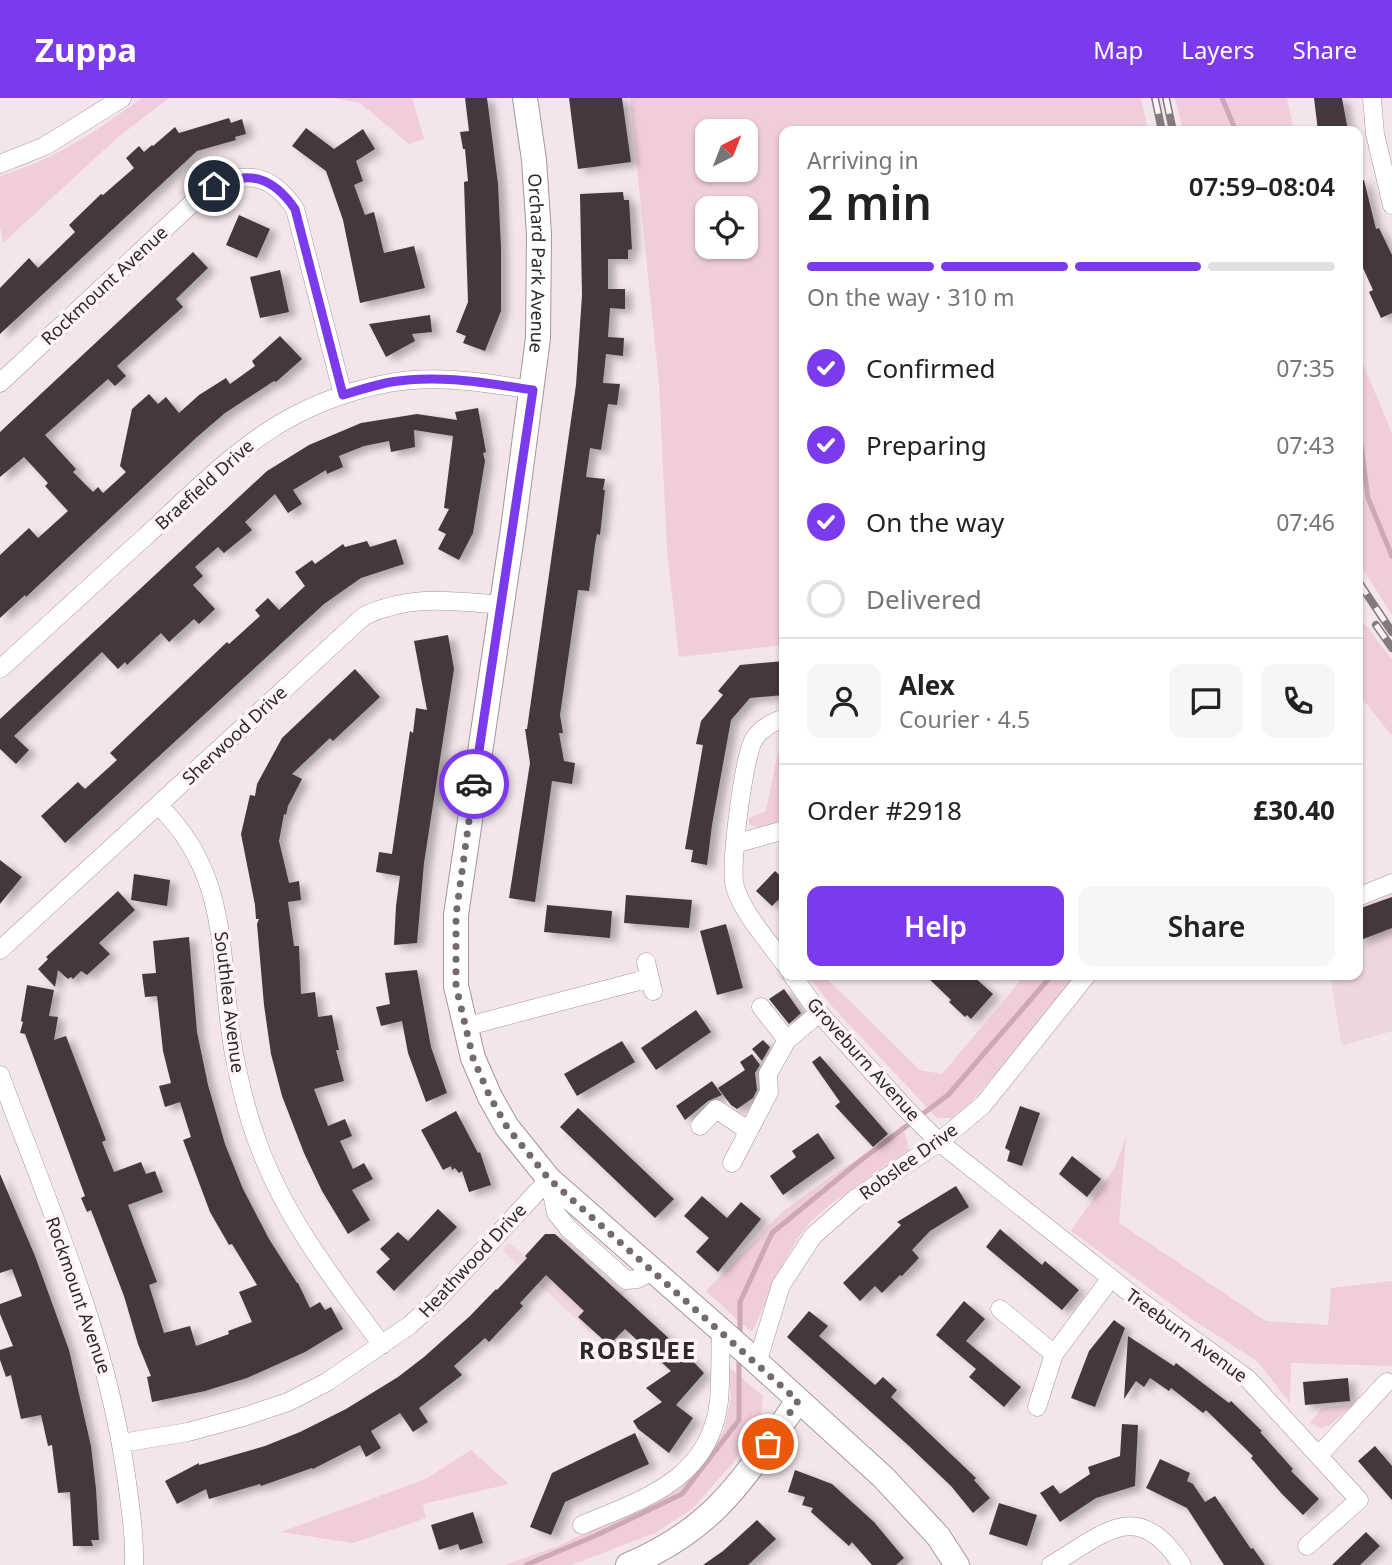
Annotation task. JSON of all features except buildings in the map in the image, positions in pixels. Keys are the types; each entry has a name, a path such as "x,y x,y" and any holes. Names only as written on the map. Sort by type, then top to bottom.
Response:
{"street":[{"path":"0,164 45,146 122,98"},
{"name":"Orchard Park Avenue","path":"524,98 534,160 540,296 533,390 456,915 456,986 473,1058 507,1127 549,1179 883,1477 938,1536 957,1565"},
{"path":"1372,98 1375,134 1389,180 1392,205"},
{"name":"Rockmount Avenue","path":"0,383 202,194 225,181 253,177 279,189 295,209 343,395"},
{"name":"Braefield Drive","path":"0,669 230,457 289,418 343,395 391,382 420,379 478,382 533,390"},
{"name":"Sherwood Drive","path":"0,950 364,616 385,606 422,599 502,605"},
{"path":"779,720 766,725 753,740 746,767 735,844 734,886 748,913 779,956"},
{"name":"Southlea Avenue","path":"158,805 182,833 195,855 216,906 234,1053 259,1146 278,1191 311,1246 382,1345"},
{"path":"735,844 779,831"},
{"path":"1363,895 1392,883"},
{"path":"464,1027 650,977"},
{"name":"Groveburn Avenue","path":"796,980 819,1013 939,1142"},
{"name":"Robslee Drive","path":"582,1525 657,1493 684,1473 705,1445 739,1347 813,1236 855,1199 939,1142 983,1105 1083,980"},
{"path":"761,1007 788,1040"},
{"path":"732,1163 769,1092 768,1074 788,1040 819,1013"},
{"name":"Rockmount Avenue","path":"0,1075 96,1335 121,1443 131,1511 134,1565"},
{"path":"700,1126 716,1109 749,1131"},
{"name":"Treeburn Avenue","path":"939,1142 1183,1333 1248,1378 1319,1455 1359,1500 1307,1546"},
{"name":"Heathwood Drive","path":"121,1443 188,1432 243,1418 288,1402 327,1382 410,1325 439,1299 549,1179"},
{"name":"Treeburn Avenue","path":"1037,1407 1054,1354 1111,1278"},
{"path":"1000,1309 1054,1354"},
{"path":"1319,1455 1387,1382"},
{"path":"628,1565 652,1555 686,1535 712,1515 737,1487 798,1401"},
{"path":"1051,1565 1118,1527 1135,1525 1161,1539 1182,1565"}],"shaded area":[{"path":"142,98 169,98 117,138 3,243 0,226 0,176 57,153"},
{"path":"333,98 412,98 424,139 409,144 360,103"},
{"path":"630,98 1141,98 1147,126 779,126 779,646 679,657 667,549 659,383"},
{"path":"1175,98 1287,98 1293,126 1182,126"},
{"path":"1363,364 1392,433 1392,615 1363,569"},
{"path":"1363,622 1392,660 1392,736 1363,699"},
{"path":"779,753 779,822 759,828 749,824 749,818 766,811"},
{"path":"1392,892 1392,1031 1342,1046 1331,980 1363,980 1363,904"},
{"path":"811,980 828,980 920,1070 942,1074 1021,980 1075,980 970,1103 952,1118 937,1118"},
{"path":"904,1130 910,1153 905,1160 838,1199 804,1230 782,1266 753,1330 750,1331 706,1291 782,1212 830,1177"},
{"path":"1126,1137 1119,1223 1266,1321 1328,1325 1331,1288 1392,1281 1392,1366 1291,1363 1290,1403 1257,1361 1190,1318 1071,1231 1115,1167"},
{"path":"555,1234 618,1292 629,1288 590,1332 502,1250 509,1243 525,1256"},
{"path":"728,1366 763,1396 761,1420 732,1464 692,1509 655,1533 571,1565 505,1565 558,1546 679,1489 706,1458 724,1430 731,1398"},
{"path":"1354,1404 1330,1425 1321,1428 1310,1423 1322,1408"},
{"path":"471,1450 509,1484 423,1504 426,1518 353,1543 281,1532 426,1479"}],"waterway":[{"path":"1222,98 1234,126"},
{"path":"1363,460 1368,498 1392,556"},
{"path":"740,1335 740,1302 772,1233 861,1160 948,1095 1048,980"},
{"path":"526,1565 597,1535 682,1494 739,1420 739,1359"}],"railway":[{"path":"1155,98 1161,126"},
{"path":"1166,98 1172,126"},
{"path":"1363,588 1392,632"},
{"path":"1376,625 1392,648"}],"way so far":[{"path":"474,784 456,915 454,954 456,986 464,1027 473,1058 490,1097 507,1127 549,1179 798,1401 768,1444"}],"district":[{"name":"ROBSLEE","path":"638,1349"}],"route":[{"path":"214,186 239,177 253,177 279,189 295,209 343,395 391,382 420,379 478,382 533,390 474,784"}]}
